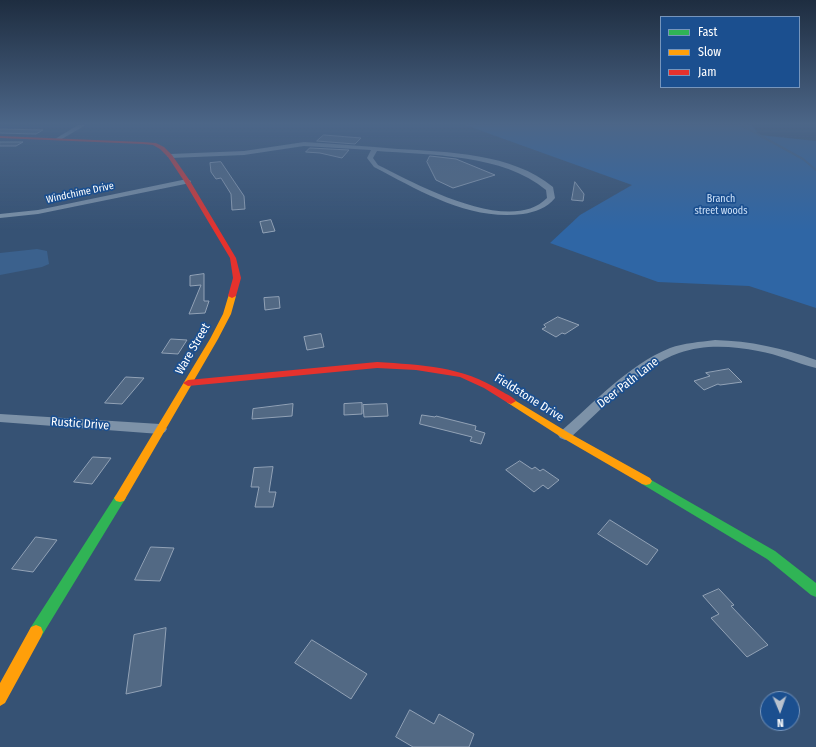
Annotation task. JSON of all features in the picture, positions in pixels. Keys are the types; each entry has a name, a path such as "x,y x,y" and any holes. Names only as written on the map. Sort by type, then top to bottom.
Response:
{"street":[{"name":"Ware Street","path":"0,698 38,629 102,529 214,339 227,314 236,278 232,258 187,181 173,160"},
{"path":"371,160 376,166 463,208 494,213 525,211 542,206 549,201 552,195 548,187 540,182 486,160"},
{"name":"Windchime Drive","path":"0,216 38,212 187,181"},
{"name":"Deer Path Lane","path":"565,435 631,378 657,359 677,350 705,345 737,345 775,351 816,364"},
{"name":"Fieldstone Drive","path":"188,383 377,365 441,370 462,375 487,386 565,435 697,510 764,551 816,591"},
{"name":"Rustic Drive","path":"0,418 160,429"}],"green space":[{"name":"Branch street woods","path":"562,160 816,160 816,308 749,286 658,282 550,243 580,215 632,185"}],"shaded area":[{"path":"37,249 47,251 49,264 42,267 0,275 0,253"}],"building":[{"path":"428,160 458,160 495,175 453,188 436,180 427,162"},
{"path":"221,162 244,196 245,209 232,210 231,194 221,178 216,179 211,172 210,163"},
{"path":"575,182 584,194 583,201 572,200"},
{"path":"271,220 275,231 263,233 260,222"},
{"path":"204,274 204,301 209,301 205,313 189,314 201,285 190,286 190,276"},
{"path":"279,297 280,308 265,310 264,298"},
{"path":"558,317 579,325 565,334 562,333 556,337 542,329 546,327 544,325"},
{"path":"321,334 324,347 307,350 304,337"},
{"path":"171,339 187,340 178,354 162,353"},
{"path":"729,369 742,382 718,384 704,390 694,381 710,376 706,373"},
{"path":"126,377 144,378 122,404 105,403"},
{"path":"362,403 362,414 344,415 344,404"},
{"path":"293,404 292,416 252,419 253,409"},
{"path":"387,404 388,416 364,417 363,405"},
{"path":"422,415 436,416 476,426 475,430 485,433 481,444 470,441 472,437 420,424"},
{"path":"93,457 111,458 92,484 74,482"},
{"path":"520,461 532,469 535,467 540,471 543,469 559,480 548,489 543,485 534,492 506,470"},
{"path":"273,467 269,492 276,492 273,507 255,507 259,487 251,487 254,468"},
{"path":"610,520 658,550 647,565 598,534"},
{"path":"36,537 57,540 33,572 12,569"},
{"path":"151,547 174,548 160,581 135,580"},
{"path":"719,589 734,605 731,606 768,645 747,657 711,618 719,614 703,596"},
{"path":"166,628 161,686 126,694 134,635"},
{"path":"312,640 367,674 351,699 295,663"},
{"path":"410,710 434,724 439,714 474,734 469,747 413,747 396,737"}],"waterway":[{"path":"804,160 816,170"}],"traffic: fast":[{"path":"646,481 771,555 816,591"},
{"path":"36,632 120,498"}],"traffic: slow":[{"path":"120,498 214,339 227,314 232,296"},
{"path":"511,401 565,435 646,481"},
{"path":"0,698 36,632"}],"traffic: jam":[{"path":"173,160 233,258 237,278 232,296"},
{"path":"188,383 377,365 416,367 462,375 487,386 511,401"}]}
